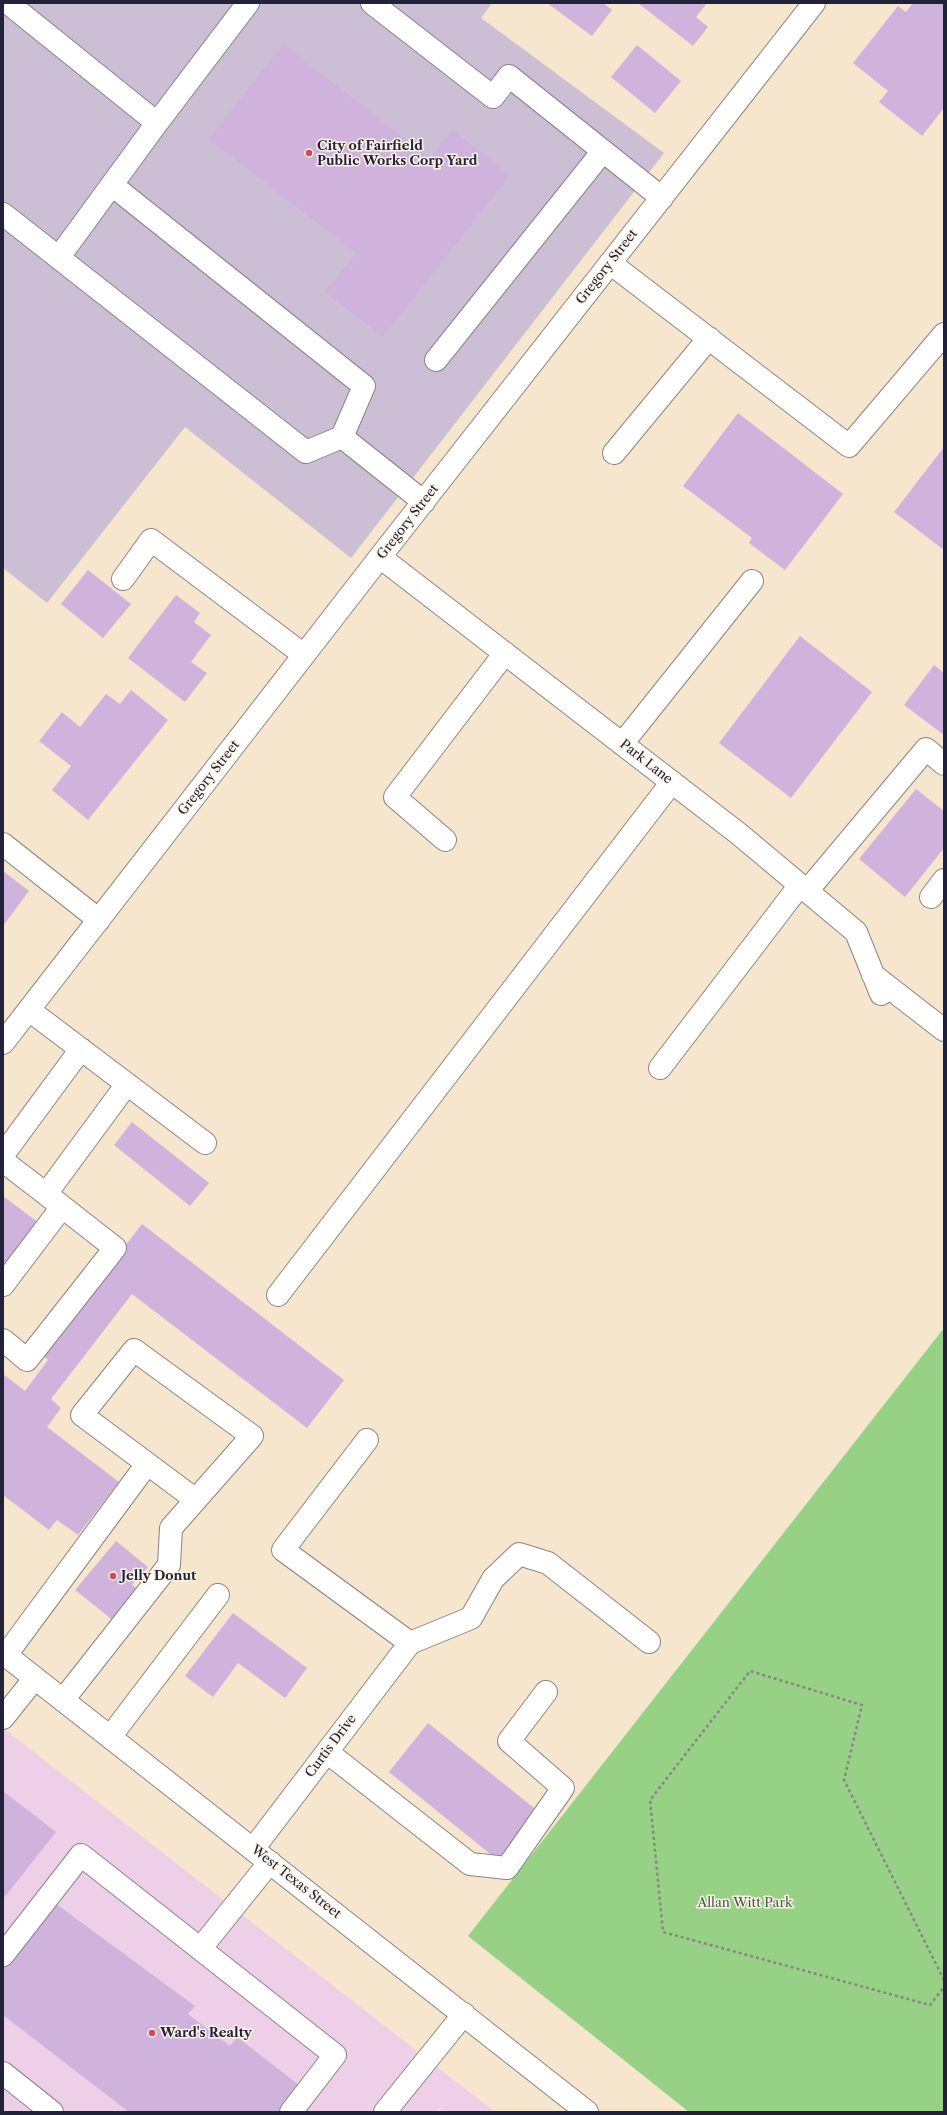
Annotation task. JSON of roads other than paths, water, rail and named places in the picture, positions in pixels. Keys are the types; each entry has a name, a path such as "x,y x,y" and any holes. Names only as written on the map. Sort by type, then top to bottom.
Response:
{"street":[{"path":"8,3 158,123"},
{"path":"59,257 248,3"},
{"path":"372,3 493,97 509,76 662,198"},
{"name":"Gregory Street","path":"3,1044 380,557 814,3"},
{"path":"436,360 603,151"},
{"path":"3,214 306,452 342,437 364,386 112,184"},
{"path":"610,264 849,446 944,334"},
{"path":"614,453 708,338"},
{"path":"342,437 424,502"},
{"path":"123,579 151,540 304,655"},
{"name":"Park Lane","path":"380,557 739,834 804,888 856,932 877,984 944,1030"},
{"path":"622,744 752,581"},
{"path":"445,840 395,797 505,653"},
{"path":"660,1068 804,888 926,749 944,764"},
{"path":"278,1295 672,782"},
{"path":"3,844 99,920"},
{"path":"931,897 944,880"},
{"path":"29,1010 205,1142"},
{"path":"3,1155 81,1049"},
{"path":"3,1285 54,1200 128,1084"},
{"path":"3,1161 115,1248 27,1360 3,1340"},
{"path":"63,1700 169,1565 171,1528 196,1500 252,1436 134,1350 82,1415 196,1500"},
{"path":"367,1440 283,1550 410,1643 471,1618 493,1579 519,1554 548,1563 649,1642"},
{"path":"4,1654 147,1464"},
{"path":"110,1737 218,1594"},
{"name":"Curtis Drive","path":"253,1849 410,1643"},
{"name":"West Texas Street","path":"4,1654 587,2112"},
{"path":"3,1718 35,1678"},
{"path":"327,1752 470,1864 507,1868 563,1788 509,1741 546,1692"},
{"path":"3,1955 81,1855 336,2055 291,2112"},
{"path":"200,1949 270,1862"},
{"path":"385,2112 464,2014"},
{"path":"3,2073 52,2112"}],"place":[{"name":"City of Fairfield Public Works Corp Yard","path":"309,153"},
{"name":"Jelly Donut","path":"113,1576"},
{"name":"Ward's Realty","path":"152,2033"}],"park label":[{"name":"Allan Witt Park","path":"745,1903"}]}
